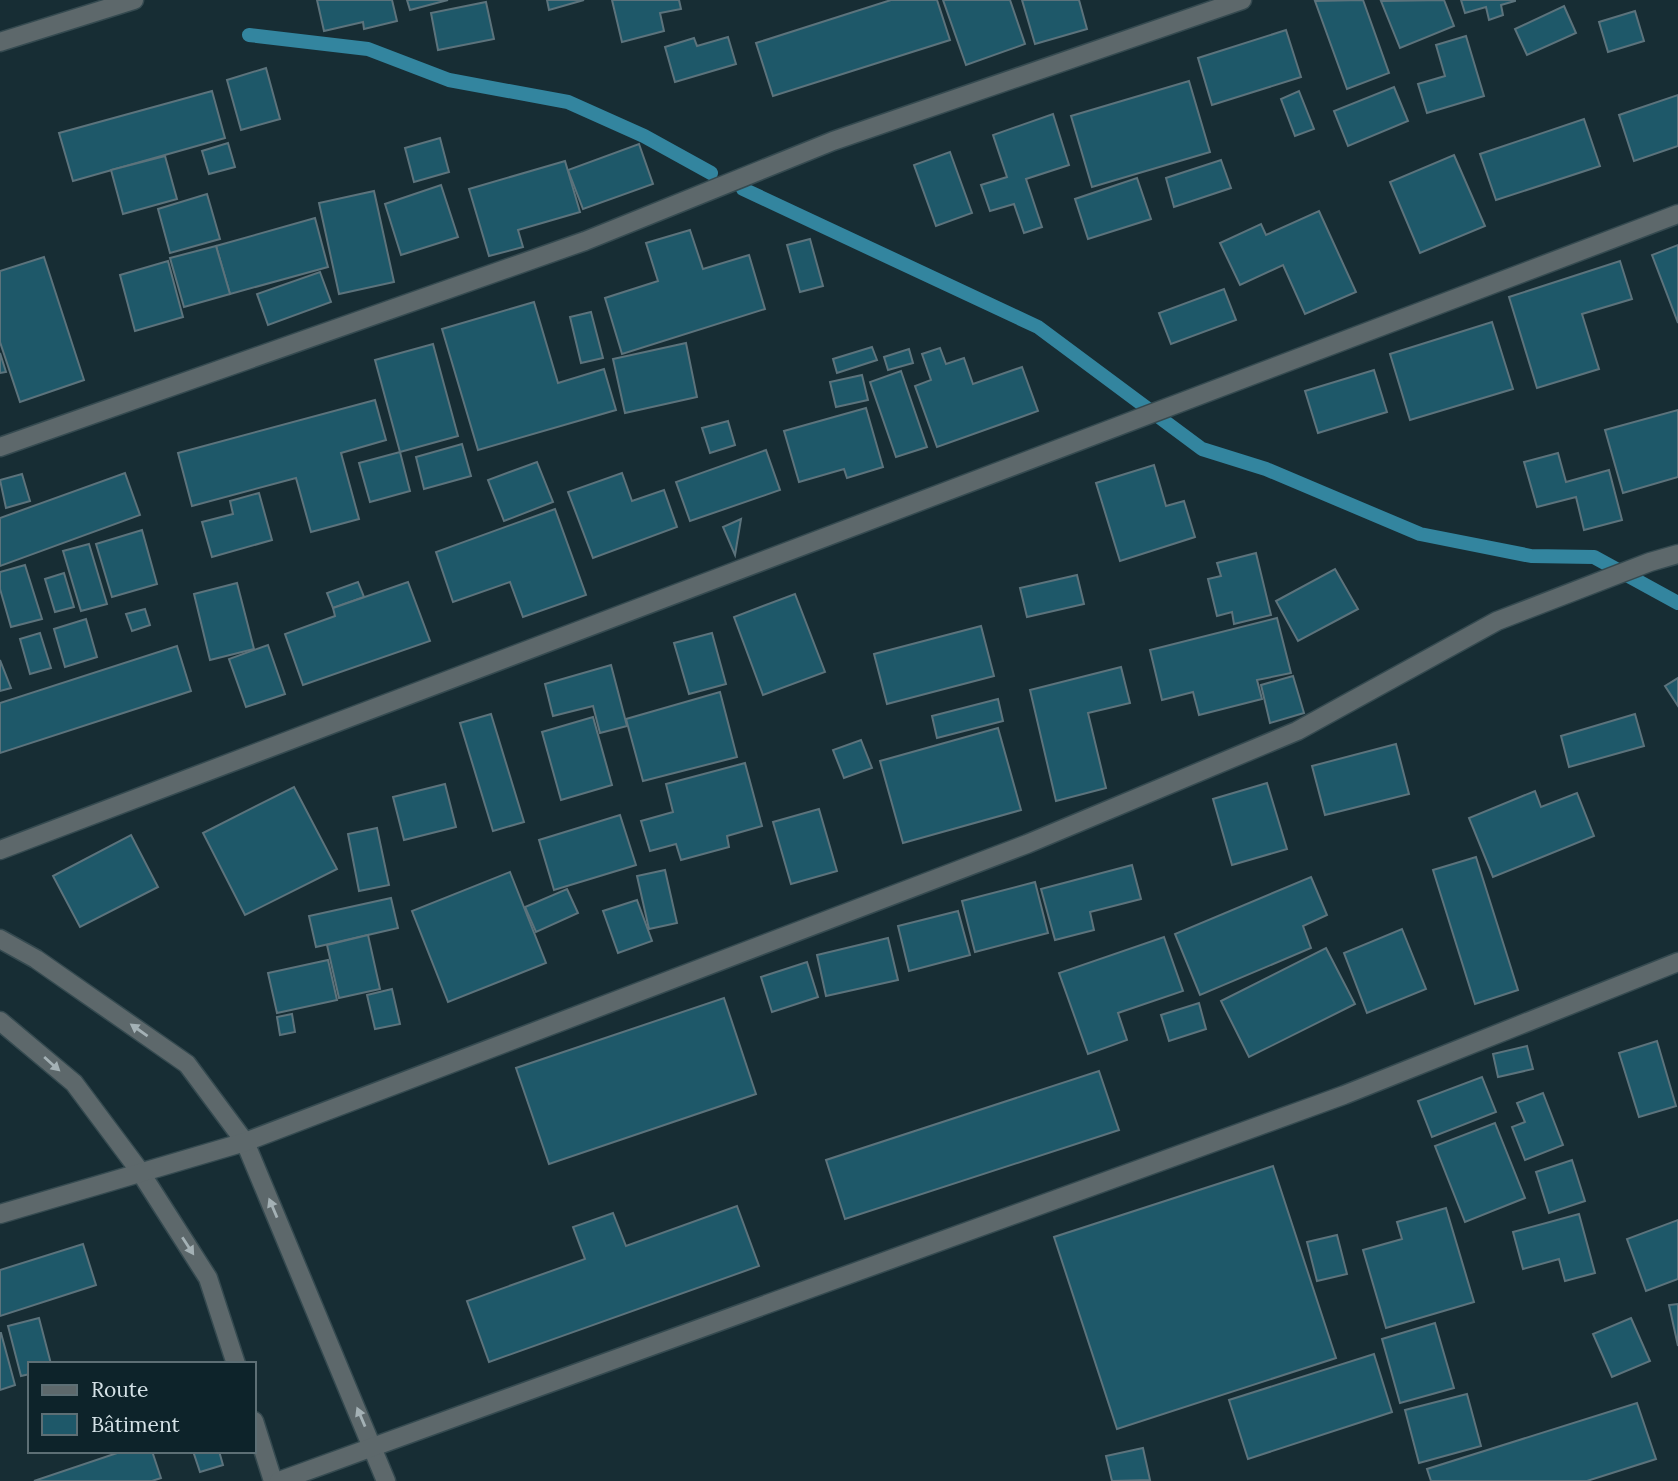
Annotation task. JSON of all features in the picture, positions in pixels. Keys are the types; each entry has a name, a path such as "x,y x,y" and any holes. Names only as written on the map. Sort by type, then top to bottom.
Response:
{"street":[{"path":"0,42 134,0"},
{"path":"0,447 585,241 833,141 1242,0"},
{"path":"0,850 1678,214"},
{"path":"0,1214 139,1170 245,1142 1027,844 1297,731 1497,621 1650,562 1678,554"},
{"path":"0,939 36,959 187,1064 245,1142 374,1446 386,1481"},
{"path":"279,1481 1331,1100 1678,962"},
{"path":"0,1020 74,1083 139,1170 208,1278 235,1362"},
{"path":"256,1427 273,1481"}],"building":[{"path":"317,0 392,0 397,21 364,29 363,22 324,31"},
{"path":"407,0 448,0 410,10"},
{"path":"547,0 584,0 549,10"},
{"path":"612,0 679,0 681,9 660,13 664,31 622,42"},
{"path":"891,0 937,0 950,40 773,96 756,43"},
{"path":"943,0 1010,0 1025,44 966,65"},
{"path":"1022,0 1079,0 1087,29 1035,44"},
{"path":"1363,0 1389,73 1347,89 1315,1"},
{"path":"1444,0 1454,26 1400,48 1381,1"},
{"path":"1461,0 1515,1 1501,5 1503,15 1489,20 1486,7 1465,13"},
{"path":"486,2 494,39 438,50 431,13"},
{"path":"1564,6 1576,33 1527,55 1515,29"},
{"path":"1635,11 1644,41 1608,52 1599,22"},
{"path":"1286,30 1301,77 1212,105 1198,58"},
{"path":"1466,36 1484,96 1427,113 1418,84 1445,76 1436,45"},
{"path":"728,37 736,64 675,82 665,47 694,38 697,46"},
{"path":"266,68 280,119 241,130 227,80"},
{"path":"1189,81 1210,152 1092,187 1071,116"},
{"path":"1394,87 1408,121 1348,146 1334,111"},
{"path":"212,91 225,138 73,181 59,133"},
{"path":"1299,91 1314,129 1295,136 1281,99"},
{"path":"1678,95 1678,146 1634,161 1619,115"},
{"path":"1053,114 1069,165 1026,179 1042,227 1024,233 1014,204 990,211 981,185 1007,177 993,135"},
{"path":"1584,119 1600,166 1496,200 1480,154"},
{"path":"440,138 449,172 414,182 405,148"},
{"path":"228,143 235,167 209,174 202,151"},
{"path":"639,144 653,184 583,209 568,170"},
{"path":"950,152 972,213 936,226 914,165"},
{"path":"1454,155 1485,226 1420,253 1390,182"},
{"path":"165,156 177,199 123,214 111,170"},
{"path":"1221,160 1231,188 1174,207 1166,178"},
{"path":"565,161 580,212 518,230 523,247 489,256 469,189"},
{"path":"1137,178 1151,219 1088,239 1075,199"},
{"path":"441,185 458,237 401,255 385,204"},
{"path":"374,191 394,282 339,294 319,203"},
{"path":"207,194 220,239 170,253 158,209"},
{"path":"1319,211 1356,292 1305,314 1283,265 1240,285 1220,243 1261,224 1266,235"},
{"path":"315,218 328,267 230,294 216,246"},
{"path":"690,230 703,269 749,255 765,309 622,354 605,298 658,281 646,243"},
{"path":"810,239 823,286 800,292 787,245"},
{"path":"1678,245 1678,323 1652,255"},
{"path":"216,246 230,294 184,307 170,258"},
{"path":"44,257 84,380 20,402 0,342 0,271"},
{"path":"168,261 183,317 135,331 120,275"},
{"path":"1620,261 1632,299 1582,314 1599,369 1537,388 1509,297"},
{"path":"320,272 331,302 268,325 257,294"},
{"path":"1224,289 1236,320 1171,344 1159,313"},
{"path":"534,302 558,383 604,369 616,410 478,450 442,329"},
{"path":"591,312 603,358 581,363 570,317"},
{"path":"1492,322 1513,389 1410,420 1390,354"},
{"path":"686,343 697,397 625,413 613,359"},
{"path":"433,344 458,436 400,452 375,360"},
{"path":"872,347 877,360 837,373 833,359"},
{"path":"940,348 946,364 964,358 973,384 1022,367 1038,411 937,447 915,386 931,380 922,354"},
{"path":"909,349 913,363 888,370 884,357"},
{"path":"0,353 6,372 0,373"},
{"path":"1374,370 1387,412 1318,433 1305,391"},
{"path":"901,371 927,447 896,457 870,382"},
{"path":"862,375 868,400 836,407 830,382"},
{"path":"375,400 386,440 341,453 359,519 311,532 296,478 192,506 178,453"},
{"path":"866,408 883,467 847,478 844,469 799,482 784,431"},
{"path":"1678,410 1678,477 1623,493 1605,430"},
{"path":"728,421 735,445 710,453 702,428"},
{"path":"462,444 471,476 424,489 416,457"},
{"path":"766,450 780,490 690,521 676,482"},
{"path":"400,452 410,491 370,502 359,463"},
{"path":"1558,453 1566,482 1609,470 1622,520 1584,530 1576,497 1537,507 1524,462"},
{"path":"537,462 553,502 504,521 488,480"},
{"path":"1154,465 1166,506 1184,501 1195,537 1120,561 1096,483"},
{"path":"125,473 140,515 0,566 0,518"},
{"path":"622,473 632,501 664,490 677,527 593,558 568,492"},
{"path":"22,474 30,501 6,508 0,480"},
{"path":"259,493 272,540 212,557 202,522 233,514 230,501"},
{"path":"555,509 586,595 523,617 510,582 453,602 436,552"},
{"path":"741,519 735,555 723,527"},
{"path":"142,530 157,584 112,597 96,544"},
{"path":"89,544 107,604 81,611 63,551"},
{"path":"1256,553 1271,615 1234,624 1232,612 1217,616 1208,579 1221,576 1217,563"},
{"path":"25,565 42,619 11,627 0,589 0,572"},
{"path":"1335,569 1358,609 1298,641 1276,601"},
{"path":"64,573 74,607 55,612 45,579"},
{"path":"1077,575 1084,604 1027,617 1020,588"},
{"path":"358,582 364,597 333,608 327,593"},
{"path":"408,582 430,641 303,685 285,634 335,616 333,608"},
{"path":"237,583 254,649 210,660 194,594"},
{"path":"795,594 825,672 763,695 734,617"},
{"path":"145,609 150,625 132,631 126,614"},
{"path":"1277,618 1291,673 1257,680 1262,699 1199,715 1193,692 1162,700 1150,650"},
{"path":"86,619 97,657 65,667 54,629"},
{"path":"981,626 994,676 887,704 874,654"},
{"path":"40,633 51,668 30,674 20,639"},
{"path":"712,633 726,684 689,694 674,643"},
{"path":"268,645 285,694 246,707 229,659"},
{"path":"177,646 191,691 0,753 0,703"},
{"path":"0,660 11,688 0,691"},
{"path":"611,665 627,726 600,733 593,706 553,716 545,684"},
{"path":"1121,667 1130,703 1088,713 1106,788 1056,801 1030,690"},
{"path":"1293,676 1304,713 1270,723 1261,685"},
{"path":"1678,678 1678,706 1665,686"},
{"path":"720,692 737,757 643,781 626,719"},
{"path":"998,699 1003,721 937,738 932,716"},
{"path":"491,714 524,822 493,831 460,723"},
{"path":"1635,714 1644,746 1569,767 1561,736"},
{"path":"593,717 612,785 561,800 542,732"},
{"path":"998,728 1021,810 903,843 880,761"},
{"path":"861,740 872,768 844,778 833,750"},
{"path":"1396,744 1409,794 1325,815 1312,766"},
{"path":"745,763 762,826 727,836 729,847 681,860 676,844 650,851 641,821 673,812 666,784"},
{"path":"1267,783 1287,849 1232,865 1213,799"},
{"path":"445,784 456,827 404,840 393,797"},
{"path":"294,787 337,869 245,915 203,833"},
{"path":"1535,791 1541,807 1577,793 1594,836 1493,877 1469,818"},
{"path":"819,809 837,871 791,884 773,822"},
{"path":"620,815 636,865 554,890 539,840"},
{"path":"377,828 389,885 359,891 348,834"},
{"path":"131,835 158,887 80,927 53,876"},
{"path":"1476,857 1518,990 1475,1004 1433,870"},
{"path":"1132,865 1141,899 1090,912 1094,930 1055,940 1041,889"},
{"path":"665,870 677,923 649,929 637,876"},
{"path":"510,872 546,963 448,1002 412,911"},
{"path":"1311,877 1327,915 1303,926 1311,948 1200,995 1175,934"},
{"path":"1035,882 1048,933 975,952 962,901"},
{"path":"567,889 578,913 536,932 525,907"},
{"path":"391,898 398,928 316,947 309,916"},
{"path":"637,900 652,941 618,953 603,911"},
{"path":"958,911 970,955 909,971 898,926"},
{"path":"1402,929 1426,989 1367,1013 1344,953"},
{"path":"368,935 380,989 339,998 327,945"},
{"path":"1164,937 1183,991 1118,1013 1127,1040 1088,1054 1059,973"},
{"path":"888,938 898,980 826,996 817,955"},
{"path":"1326,948 1355,1004 1249,1057 1221,1001"},
{"path":"328,960 337,1000 277,1013 268,973"},
{"path":"807,962 818,997 772,1012 761,977"},
{"path":"392,989 400,1024 375,1029 367,995"},
{"path":"724,998 756,1094 549,1164 516,1068"},
{"path":"1199,1003 1206,1029 1169,1041 1161,1015"},
{"path":"292,1014 295,1032 280,1035 277,1017"},
{"path":"1657,1041 1676,1106 1639,1117 1619,1053"},
{"path":"1527,1046 1533,1069 1498,1077 1493,1054"},
{"path":"1099,1071 1119,1130 845,1219 826,1160"},
{"path":"1482,1077 1496,1112 1432,1137 1418,1101"},
{"path":"1543,1093 1563,1145 1525,1160 1512,1127 1525,1122 1517,1103"},
{"path":"1495,1123 1525,1198 1465,1222 1435,1146"},
{"path":"1572,1160 1585,1201 1549,1213 1536,1172"},
{"path":"1273,1166 1336,1358 1117,1429 1054,1237"},
{"path":"737,1206 759,1266 489,1362 467,1301 585,1259 573,1227 613,1213 626,1246"},
{"path":"1446,1208 1474,1302 1386,1328 1363,1250 1402,1239 1397,1222"},
{"path":"1579,1214 1595,1273 1565,1281 1559,1259 1523,1269 1513,1232"},
{"path":"1678,1220 1678,1279 1646,1291 1627,1239"},
{"path":"1337,1235 1347,1274 1317,1281 1307,1242"},
{"path":"83,1244 96,1285 0,1316 0,1270"},
{"path":"1678,1304 1678,1346 1669,1305"},
{"path":"39,1318 50,1362 28,1362 28,1374 21,1376 8,1326"},
{"path":"1631,1318 1650,1361 1612,1377 1593,1334"},
{"path":"1435,1323 1454,1388 1400,1403 1382,1339"},
{"path":"0,1333 15,1385 0,1390"},
{"path":"1374,1354 1392,1412 1248,1459 1229,1400"},
{"path":"1467,1394 1481,1446 1419,1463 1405,1410"},
{"path":"1637,1403 1656,1459 1587,1481 1431,1481 1427,1469"},
{"path":"1143,1448 1150,1480 1112,1481 1106,1456"},
{"path":"117,1453 153,1453 161,1478 152,1481 34,1481"},
{"path":"194,1453 220,1453 223,1465 200,1472"}],"waterway":[{"path":"249,35 368,49 449,80 568,102 644,136 711,173"},
{"path":"743,189 1038,327 1202,449 1266,469 1420,534 1531,556 1594,557 1678,603"}]}
